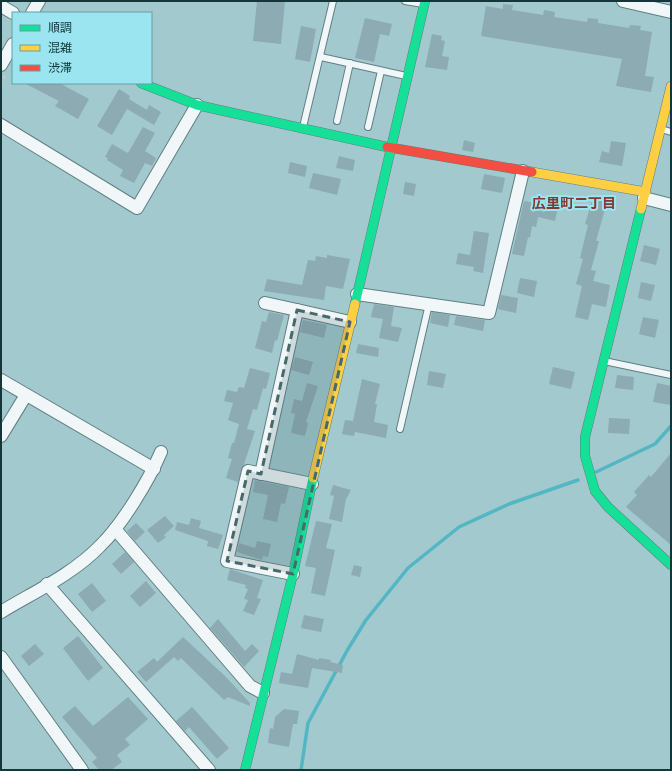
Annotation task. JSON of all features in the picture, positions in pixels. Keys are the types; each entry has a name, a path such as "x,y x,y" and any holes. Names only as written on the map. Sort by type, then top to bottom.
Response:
{"street":[{"path":"33,12 39,1"},
{"path":"623,1 671,12"},
{"path":"246,770 263,693 293,574 312,484 424,3"},
{"path":"1,6 12,12"},
{"path":"1,65 12,46"},
{"path":"144,84 197,105 391,148 645,195 671,205"},
{"path":"671,86 585,437 585,456 595,491 608,507 671,565"},
{"path":"1,125 137,208 197,105"},
{"path":"357,294 489,313 522,172"},
{"path":"265,302 350,322"},
{"path":"262,474 297,310"},
{"path":"1,380 154,469"},
{"path":"1,436 26,395"},
{"path":"1,612 70,571 100,547 115,530 154,469 161,452"},
{"path":"293,574 227,561 248,471 312,484"},
{"path":"115,530 250,686 263,693"},
{"path":"47,584 209,770"},
{"path":"1,657 82,770"}],"lane":[{"path":"302,128 321,56 333,1"},
{"path":"405,1 424,3"},
{"path":"321,56 407,77"},
{"path":"337,120 350,63"},
{"path":"368,127 381,71"},
{"path":"661,129 671,132"},
{"path":"400,429 429,304"},
{"path":"604,361 671,375"}],"highlighted area":[{"path":"297,310 350,322 293,574 227,561 248,471 261,474"}],"building":[{"path":"257,1 285,1 281,44 253,41"},
{"path":"503,4 513,5 512,10 543,15 544,10 555,12 554,17 587,22 588,18 598,19 598,23 629,28 630,25 641,26 640,30 652,32 645,76 654,77 651,92 616,86 622,59 481,36 486,6 503,9"},
{"path":"365,18 392,24 389,36 380,34 374,62 355,58"},
{"path":"301,26 316,29 310,62 295,59"},
{"path":"432,34 442,36 441,40 445,41 442,56 449,57 447,70 425,67"},
{"path":"26,84 61,84 89,99 78,119 55,106 59,101"},
{"path":"119,89 130,96 129,99 147,110 149,105 161,112 154,125 127,109 112,135 97,126"},
{"path":"143,127 155,133 145,151 156,158 152,166 145,163 134,183 120,176 123,170 107,160 108,158 105,157 112,144 128,153"},
{"path":"464,140 475,143 473,152 462,150"},
{"path":"611,141 626,143 622,166 599,162 602,151 609,153"},
{"path":"339,156 355,160 353,171 336,168"},
{"path":"290,162 307,166 305,177 288,173"},
{"path":"313,173 341,179 337,195 309,188"},
{"path":"484,174 505,178 502,193 481,189"},
{"path":"405,182 416,184 414,196 403,194"},
{"path":"593,198 607,202 596,241 599,241 591,270 596,271 593,281 610,285 606,307 592,304 588,320 575,317 582,286 576,284 583,259 580,258 588,225 585,224"},
{"path":"524,201 558,207 555,221 538,217 536,227 532,226 530,238 528,237 524,256 512,254"},
{"path":"474,231 489,233 483,273 473,271 474,267 456,264 458,253 470,255"},
{"path":"644,245 660,249 656,265 640,261"},
{"path":"327,255 350,259 343,289 326,286 324,300 264,291 267,279 302,285 308,260 315,261 316,256 327,258"},
{"path":"520,278 537,281 534,297 517,293"},
{"path":"641,282 655,285 651,301 638,298"},
{"path":"501,295 518,298 516,313 498,309"},
{"path":"374,304 394,307 391,326 402,328 398,342 379,338 383,319 371,317"},
{"path":"269,312 284,315 272,353 255,348 262,321 266,322"},
{"path":"432,312 450,315 448,327 430,323"},
{"path":"456,316 485,320 483,331 454,325"},
{"path":"643,317 659,320 655,338 639,334"},
{"path":"303,320 327,325 324,338 300,332"},
{"path":"358,344 379,348 378,357 356,353"},
{"path":"295,357 313,362 309,375 291,370"},
{"path":"553,367 575,372 571,389 549,384"},
{"path":"250,368 270,373 266,389 263,388 257,410 253,409 247,429 255,431 238,482 226,478 232,459 228,458 239,424 228,420 233,403 224,401 227,390 237,392 239,387 244,388"},
{"path":"429,371 446,374 443,388 427,385"},
{"path":"617,375 634,377 633,390 615,388"},
{"path":"362,379 380,384 375,404 377,404 374,422 388,425 386,438 355,432 354,436 342,434 345,420 353,421"},
{"path":"307,383 318,386 306,422 308,423 305,436 291,433 295,414 291,413 294,399 302,401"},
{"path":"657,383 671,386 671,405 653,402"},
{"path":"609,418 630,419 629,434 608,433"},
{"path":"671,453 671,545 626,507 637,495 634,492 649,475 651,477"},
{"path":"255,480 289,487 285,504 281,503 277,522 263,519 268,495 253,492"},
{"path":"333,485 351,490 346,499 342,522 329,519 334,496 330,495"},
{"path":"165,516 174,526 164,535 166,537 158,543 147,530"},
{"path":"191,518 201,521 199,528 223,535 218,549 207,546 208,541 175,530 177,522 189,525"},
{"path":"316,521 332,524 326,548 335,550 325,596 311,593 316,568 305,566"},
{"path":"136,523 145,532 135,541 127,531"},
{"path":"257,541 271,544 268,557 263,556 262,560 237,552 239,543 255,548"},
{"path":"125,552 134,562 121,574 112,564"},
{"path":"354,565 362,567 360,577 351,575"},
{"path":"230,569 263,580 257,598 261,599 254,615 243,611 248,600 244,599 248,589 245,588 246,585 227,580"},
{"path":"146,581 156,593 140,607 130,596"},
{"path":"92,583 106,601 92,612 78,594"},
{"path":"304,615 324,619 321,632 301,628"},
{"path":"218,619 245,651 252,644 259,651 244,667 210,628"},
{"path":"78,636 103,668 88,681 63,648"},
{"path":"183,637 226,677 250,703 250,706 228,697 224,700 181,658 178,661 174,657 146,682 137,672 154,658 157,662"},
{"path":"35,644 44,654 29,666 21,656"},
{"path":"297,654 319,660 319,658 331,660 330,662 343,665 342,673 312,668 308,688 279,683 281,672 292,674"},
{"path":"128,697 148,719 125,739 130,745 117,755 122,762 111,770 99,770 92,762 97,758 62,717 75,706 93,726"},
{"path":"192,707 229,748 217,759 189,727 185,731 176,721"},
{"path":"284,709 299,711 297,724 293,724 289,747 268,743 270,728 273,729 275,717"}],"waterway":[{"path":"596,472 655,444 671,426"},
{"path":"301,770 308,723 348,649 366,620 408,568 459,527 509,504 578,480"}],"traffic: fast":[{"path":"355,304 425,1"},
{"path":"144,84 197,105 387,147"},
{"path":"641,209 585,437 585,456 595,491 608,507 671,565"},
{"path":"245,770 293,574 313,478"}],"traffic: slow":[{"path":"641,209 671,86"},
{"path":"532,172 646,192"},
{"path":"313,478 355,304"}],"traffic: jam":[{"path":"387,147 532,172"}],"district":[{"name":"広里町二丁目","path":"574,203"}]}
